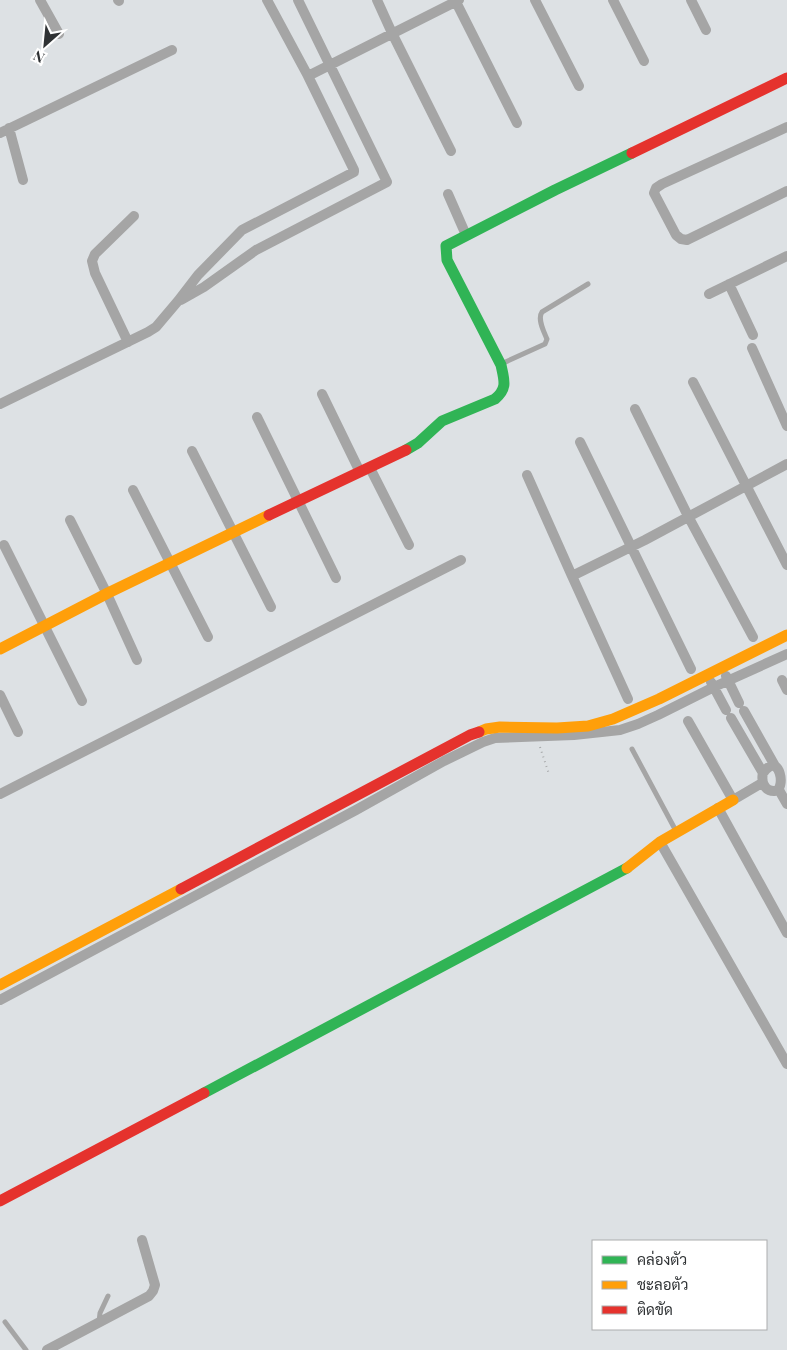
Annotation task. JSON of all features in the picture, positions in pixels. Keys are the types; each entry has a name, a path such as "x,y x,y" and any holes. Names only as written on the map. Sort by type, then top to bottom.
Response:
{"street":[{"path":"40,0 59,34"},
{"path":"0,404 156,327 198,275 242,230 354,172 308,76 267,0"},
{"path":"178,301 204,287 256,250 387,183 298,0"},
{"path":"377,0 451,151"},
{"path":"535,0 580,86"},
{"path":"614,0 644,61"},
{"path":"691,0 706,30"},
{"path":"308,76 456,1 517,123"},
{"path":"23,180 5,131 172,50"},
{"path":"0,649 107,594 406,450 418,443 442,421 495,398 504,387 501,365 447,260 446,246 680,129 787,78"},
{"path":"787,127 662,184 656,188 654,193 676,235 681,239 687,240 787,191"},
{"path":"448,194 466,235"},
{"path":"128,342 95,273 92,261 95,254 134,216"},
{"path":"709,294 787,256"},
{"path":"729,284 753,335"},
{"path":"752,348 787,426"},
{"path":"694,382 787,565"},
{"path":"322,394 409,544"},
{"path":"635,409 688,516 753,637"},
{"path":"257,417 336,578"},
{"path":"580,442 691,670"},
{"path":"192,451 271,607"},
{"path":"572,576 787,464"},
{"path":"527,474 638,724"},
{"path":"133,490 208,637"},
{"path":"70,520 137,660"},
{"path":"4,545 82,701"},
{"path":"0,794 461,560"},
{"path":"588,730 614,719 631,706 708,675 787,635"},
{"path":"0,1000 483,742 495,738 536,736 559,732 620,730 638,724 728,680 787,654"},
{"path":"708,675 769,790 779,790 784,787 786,777 742,707 722,668"},
{"path":"782,680 787,690"},
{"path":"0,695 18,732"},
{"path":"688,721 733,800"},
{"path":"0,985 470,735 486,729 500,727 559,732"},
{"path":"0,1200 631,866 660,842 733,800 762,778 768,768 782,769"},
{"path":"779,790 787,804"},
{"path":"718,808 787,933"},
{"path":"660,842 787,1064"},
{"path":"47,1350 149,1296 155,1285 142,1240"}],"lane":[{"path":"501,365 544,344 547,339 540,319 542,312 588,284"},
{"path":"632,749 676,832"},
{"path":"99,1322 100,1313 108,1296"},
{"path":"5,1322 26,1350"}],"path":[{"path":"536,736 549,774"}],"traffic: fast":[{"path":"406,450 418,443 442,421 495,399 502,391 504,383 501,365 447,260 446,246 632,153"},
{"path":"204,1093 627,868"}],"traffic: slow":[{"path":"0,649 108,593 269,515"},
{"path":"479,732 500,727 557,728 588,726 613,719 659,699 787,635"},
{"path":"627,868 660,842 733,800"},
{"path":"0,985 181,889"}],"traffic: jam":[{"path":"632,153 787,78"},
{"path":"269,515 406,450"},
{"path":"181,889 470,735 479,732"},
{"path":"0,1201 204,1093"}]}
